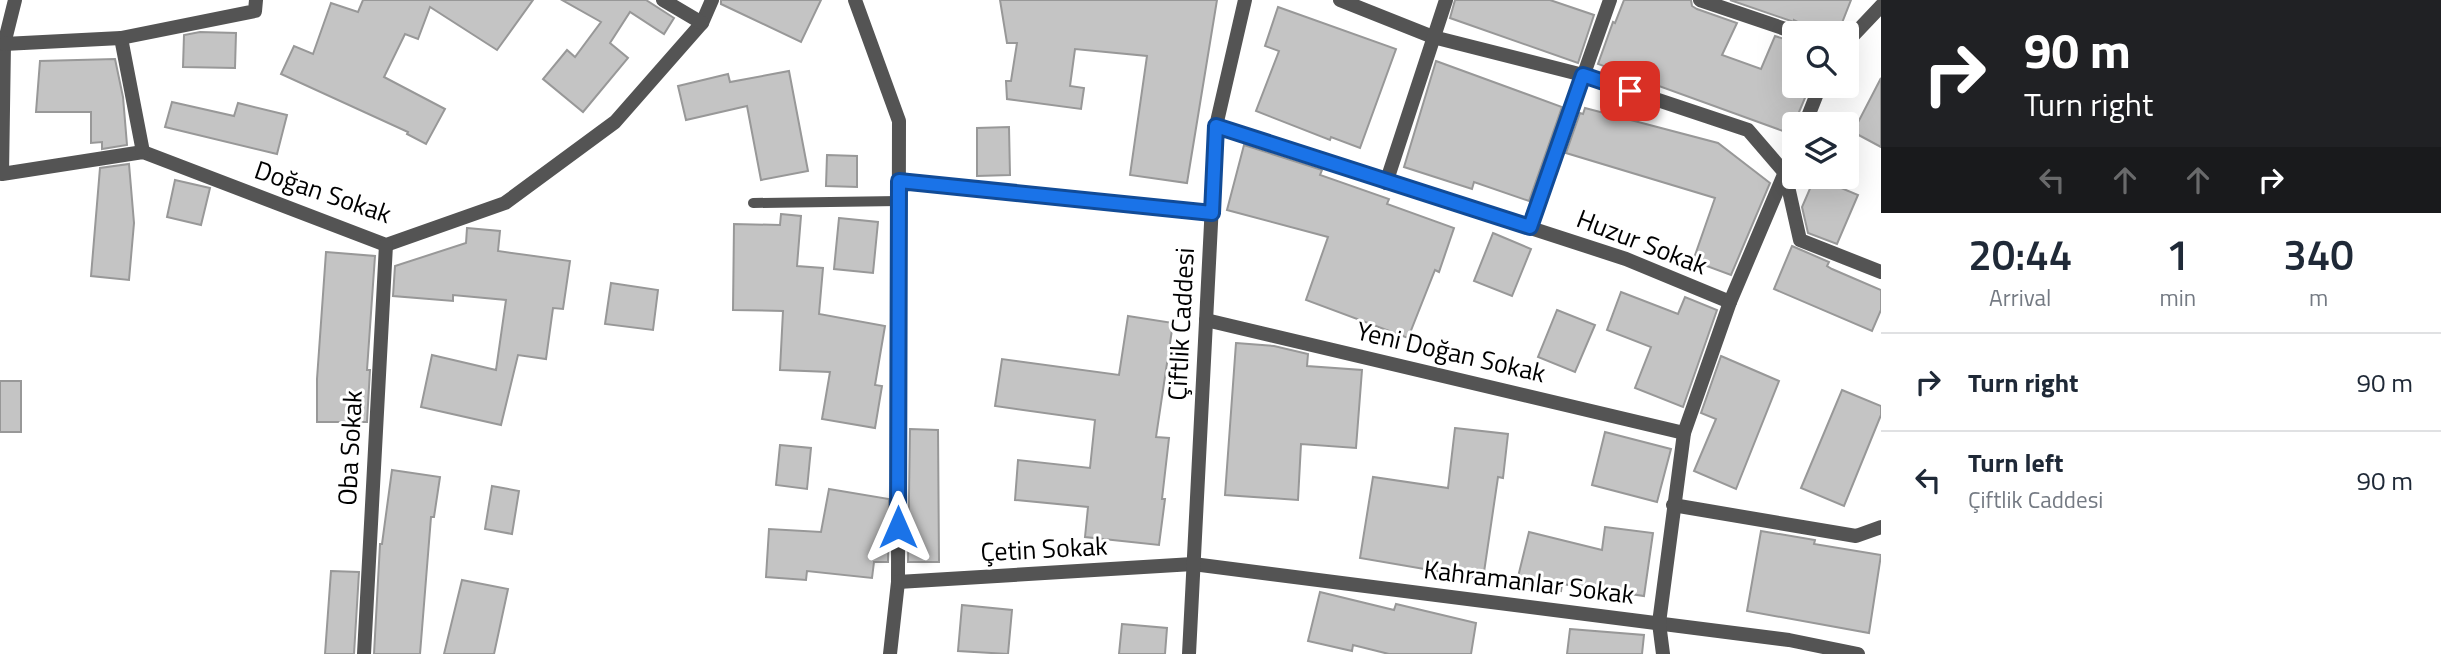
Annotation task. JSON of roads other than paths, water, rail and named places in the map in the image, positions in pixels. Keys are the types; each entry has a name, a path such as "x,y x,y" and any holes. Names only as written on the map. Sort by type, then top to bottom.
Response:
{"street":[{"path":"15,0 4,44 121,38 256,6"},
{"path":"663,0 702,23"},
{"name":"Doğan Sokak","path":"4,44 2,173 142,152 386,245 505,202 615,122 702,23 712,0"},
{"path":"855,0 899,121 898,582 890,654"},
{"name":"Çiftlik Caddesi","path":"1189,654 1216,126 1245,0"},
{"path":"1340,0 1433,37 1583,75 1748,130 1782,170"},
{"path":"1386,183 1446,0"},
{"path":"1530,227 1610,0"},
{"path":"1700,0 1782,28"},
{"path":"1859,29 1881,6"},
{"path":"121,38 142,152"},
{"name":"Huzur Sokak","path":"1216,126 1626,259 1730,302"},
{"path":"1663,654 1658,624 1684,433 1730,302 1782,180"},
{"path":"899,181 1212,213"},
{"path":"1789,189 1800,240 1881,272"},
{"name":"Oba Sokak","path":"364,654 386,245"},
{"name":"Yeni Doğan Sokak","path":"1206,320 1684,433"},
{"path":"1674,505 1856,536 1881,527"},
{"name":"Çetin Sokak","path":"898,582 1194,564"},
{"name":"Kahramanlar Sokak","path":"1194,564 1789,640 1858,654"}],"lane":[{"path":"753,203 899,201"}]}
